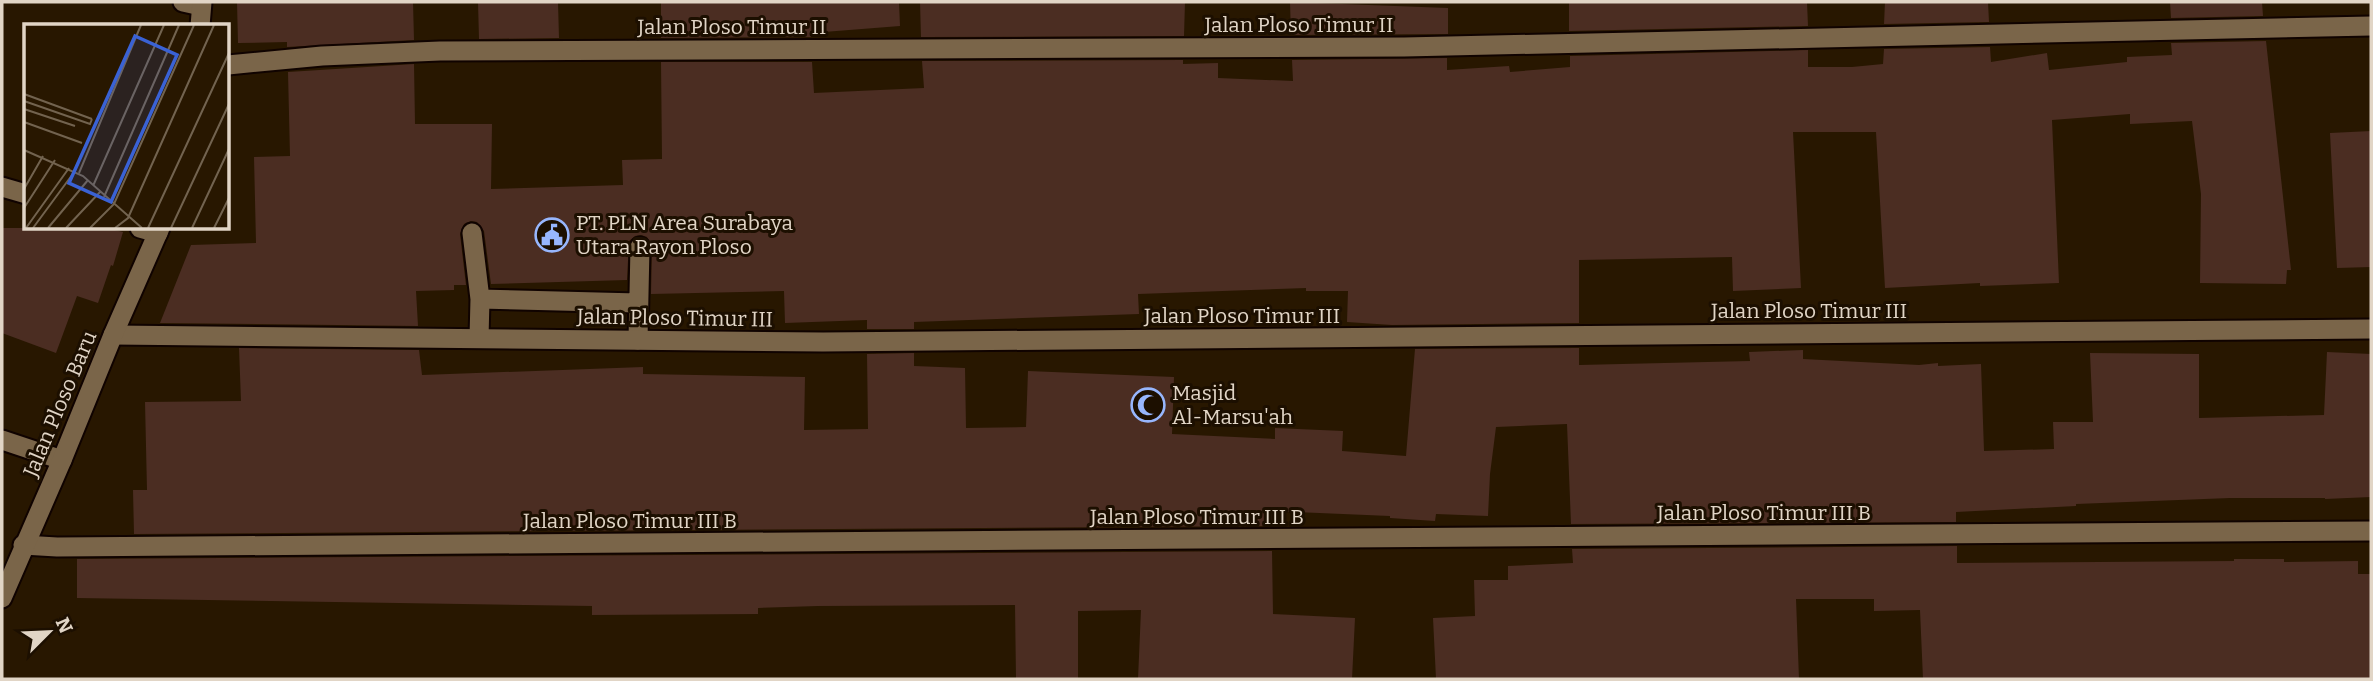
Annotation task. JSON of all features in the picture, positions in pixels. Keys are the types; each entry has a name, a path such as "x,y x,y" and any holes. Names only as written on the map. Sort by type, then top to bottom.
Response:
{"street":[{"path":"195,3 200,24"},
{"name":"Jalan Ploso Timur II","path":"229,65 322,56 440,51 1418,47 2371,26"},
{"path":"2,187 24,193"},
{"name":"Jalan Ploso Baru","path":"2,598 113,335 152,229"},
{"path":"472,233 480,299 479,338"},
{"path":"638,340 640,247"},
{"path":"480,299 638,303"},
{"name":"Jalan Ploso Timur III","path":"113,335 823,342 2371,329"},
{"path":"2,440 62,460"},
{"name":"Jalan Ploso Timur III B","path":"23,545 71,547 2371,531"}],"building":[{"path":"237,2 413,2 414,40 287,47 287,42 238,43"},
{"path":"478,2 558,2 559,38 479,39"},
{"path":"661,2 899,2 900,26 811,33 811,37 661,38"},
{"path":"920,2 1185,2 1184,36 921,37"},
{"path":"1290,2 1448,8 1448,34 1291,35"},
{"path":"1569,2 1807,2 1808,26 1569,31"},
{"path":"1885,2 1988,2 1989,22 1884,24"},
{"path":"2170,2 2262,2 2263,16 2171,18"},
{"path":"2266,41 2291,270 2287,270 2286,284 2200,283 2201,194 2192,121 2130,124 2130,114 2052,120 2059,283 1980,286 1980,283 1885,288 1876,132 1793,132 1801,288 1733,291 1732,257 1579,260 1579,323 1392,325 1347,322 1348,291 1306,291 1306,288 1138,294 1139,314 914,322 914,329 867,329 867,320 785,323 784,291 651,294 652,247 647,237 641,235 629,241 627,280 491,284 484,231 477,222 471,221 464,224 460,234 466,285 454,285 454,290 416,291 418,326 160,323 191,245 256,243 254,157 290,156 288,72 414,64 415,124 492,124 491,189 623,185 622,160 662,159 661,62 812,62 814,93 924,88 922,61 1183,60 1183,64 1218,63 1218,78 1293,81 1292,60 1447,58 1447,70 1509,66 1510,72 1570,67 1570,56 1808,50 1808,67 1852,67 1883,64 1884,49 1990,47 1991,62 2047,53 2049,70 2127,62 2127,57 2172,55 2171,43"},
{"path":"2371,131 2371,267 2337,268 2330,133"},
{"path":"2,228 110,229 123,232 98,303 77,296 56,353 2,333"},
{"path":"239,348 419,350 422,375 643,367 643,374 805,377 804,430 868,429 867,354 914,353 914,366 965,368 966,428 1026,427 1028,371 1174,377 1172,434 1275,439 1275,428 1343,431 1342,451 1406,456 1415,349 1579,348 1579,365 1750,361 1749,352 1803,350 1803,359 1919,365 1938,363 1938,366 1981,364 1984,451 2054,449 2053,422 2093,422 2090,353 2199,354 2199,418 2324,415 2327,352 2371,354 2371,497 2230,498 2076,504 1956,512 1956,522 1571,524 1567,424 1496,427 1488,516 1436,514 1435,521 1390,516 1272,511 1272,526 134,534 133,490 147,490 145,402 241,401"},
{"path":"1957,546 1957,563 2234,559 2284,559 2284,562 2358,561 2358,574 2371,574 2371,679 1923,679 1920,610 1874,611 1874,599 1796,599 1799,679 1436,679 1433,618 1475,616 1474,580 1508,580 1508,566 1573,563 1572,549"},
{"path":"1272,551 1273,614 1355,618 1352,679 1138,679 1141,610 1078,611 1078,679 1016,679 1015,605 818,606 758,608 758,614 592,615 592,606 77,598 77,559"}],"place":[{"name":"PT. PLN Area Surabaya Utara Rayon Ploso","path":"552,235"},
{"name":"Masjid Al-Marsu'ah","path":"1148,405"}]}
